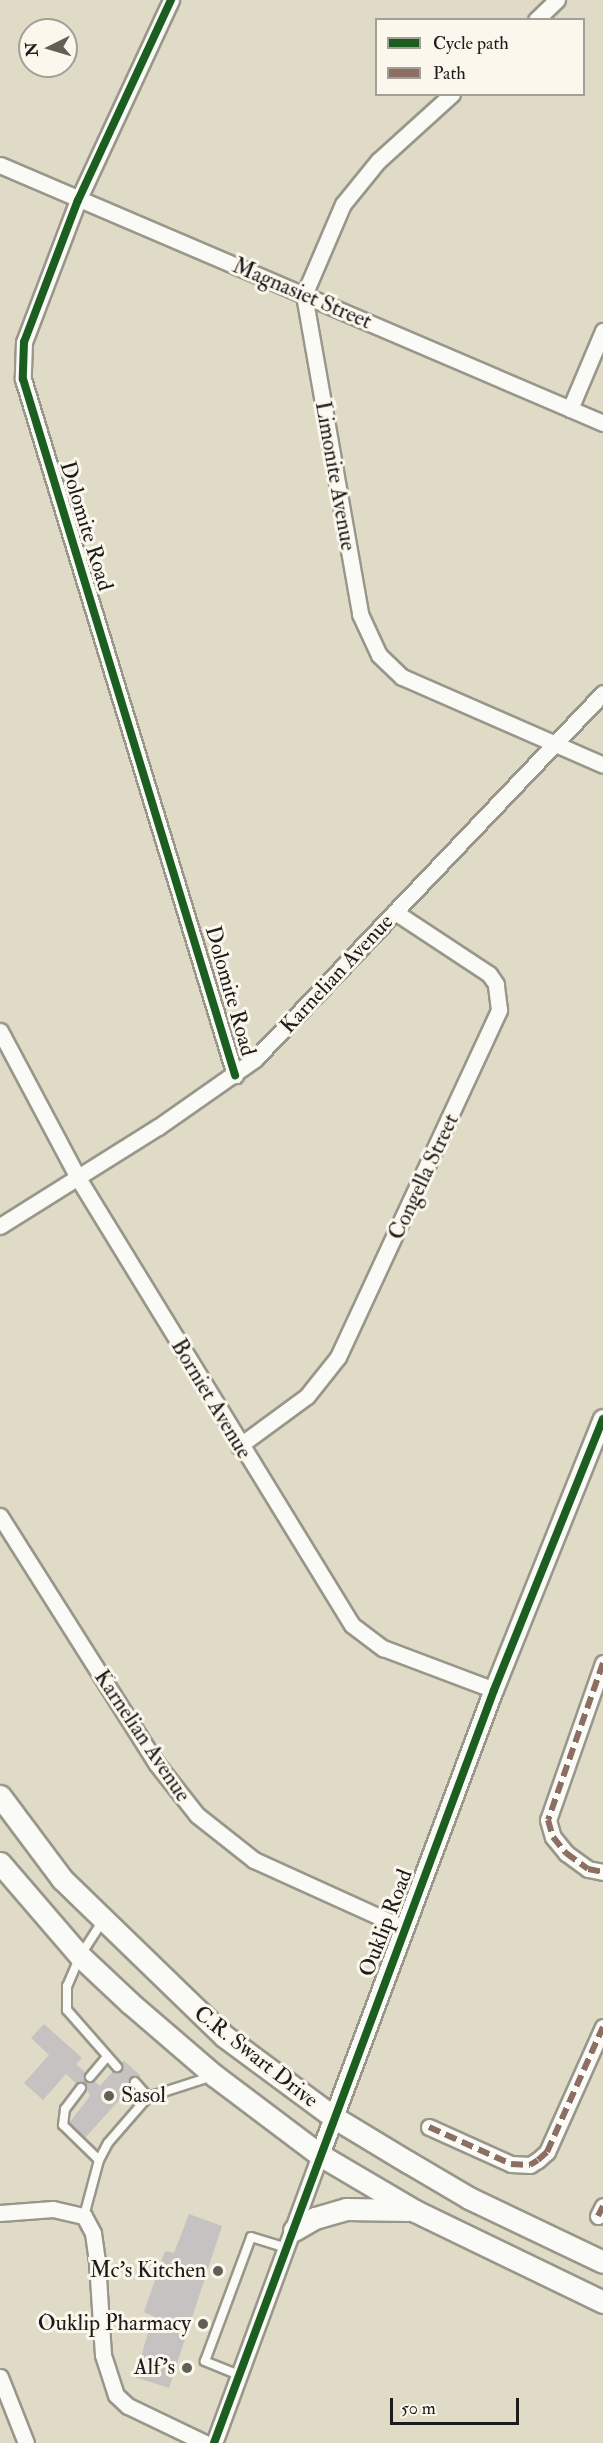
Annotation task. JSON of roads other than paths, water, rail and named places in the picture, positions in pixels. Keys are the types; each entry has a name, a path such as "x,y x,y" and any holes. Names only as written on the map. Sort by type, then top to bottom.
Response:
{"main road":[{"name":"C.R. Swart Drive","path":"0,1796 62,1879 102,1922 224,2036 335,2118 469,2198 603,2262"},
{"name":"C.R. Swart Drive","path":"0,1863 80,1956 214,2076 320,2155 414,2211 603,2302"},
{"path":"290,2239 315,2218 346,2209 376,2206 414,2211"}],"street":[{"name":"Dolomite Road","path":"171,0 78,200 24,342 23,379 236,1075"},
{"path":"538,18 557,0"},
{"path":"304,295 343,204 378,161 450,96"},
{"name":"Magnasiet Street","path":"0,165 603,423"},
{"name":"Limonite Avenue","path":"304,295 360,614 379,655 402,677 603,765"},
{"path":"570,409 603,331"},
{"name":"Karnelian Avenue","path":"0,1226 236,1075 319,995 603,693"},
{"name":"Congella Street","path":"239,1446 307,1396 338,1358 499,1010 496,984 489,974 395,912"},
{"name":"Borniet Avenue","path":"0,1031 78,1178 239,1446 360,1634 383,1648 494,1690"},
{"name":"Ouklip Road","path":"214,2443 494,1690 603,1419"},
{"name":"Karnelian Avenue","path":"0,1516 156,1763 197,1815 254,1860 404,1928"},
{"path":"603,1663 548,1820 553,1837 566,1853 588,1869 603,1872"},
{"path":"429,2127 511,2164 530,2165 547,2152 603,2027"},
{"path":"0,2213 53,2209 84,2216 93,2233 97,2262 103,2355 116,2394 128,2406 205,2443"},
{"path":"0,2378 26,2443"}],"lane":[{"path":"102,1922 80,1956 67,1986 67,2010 117,2067"},
{"path":"90,2077 107,2056"},
{"path":"84,2216 99,2160 108,2143 148,2097 214,2076"},
{"path":"135,2082 148,2097"},
{"path":"81,2088 65,2109 63,2125 99,2160"},
{"path":"239,2375 205,2361 243,2258 251,2237 290,2239"}],"place":[{"name":"Sasol","path":"109,2096"},
{"name":"Mc's Kitchen","path":"218,2271"},
{"name":"Ouklip Pharmacy","path":"203,2324"},
{"name":"Alf's","path":"187,2368"}]}
